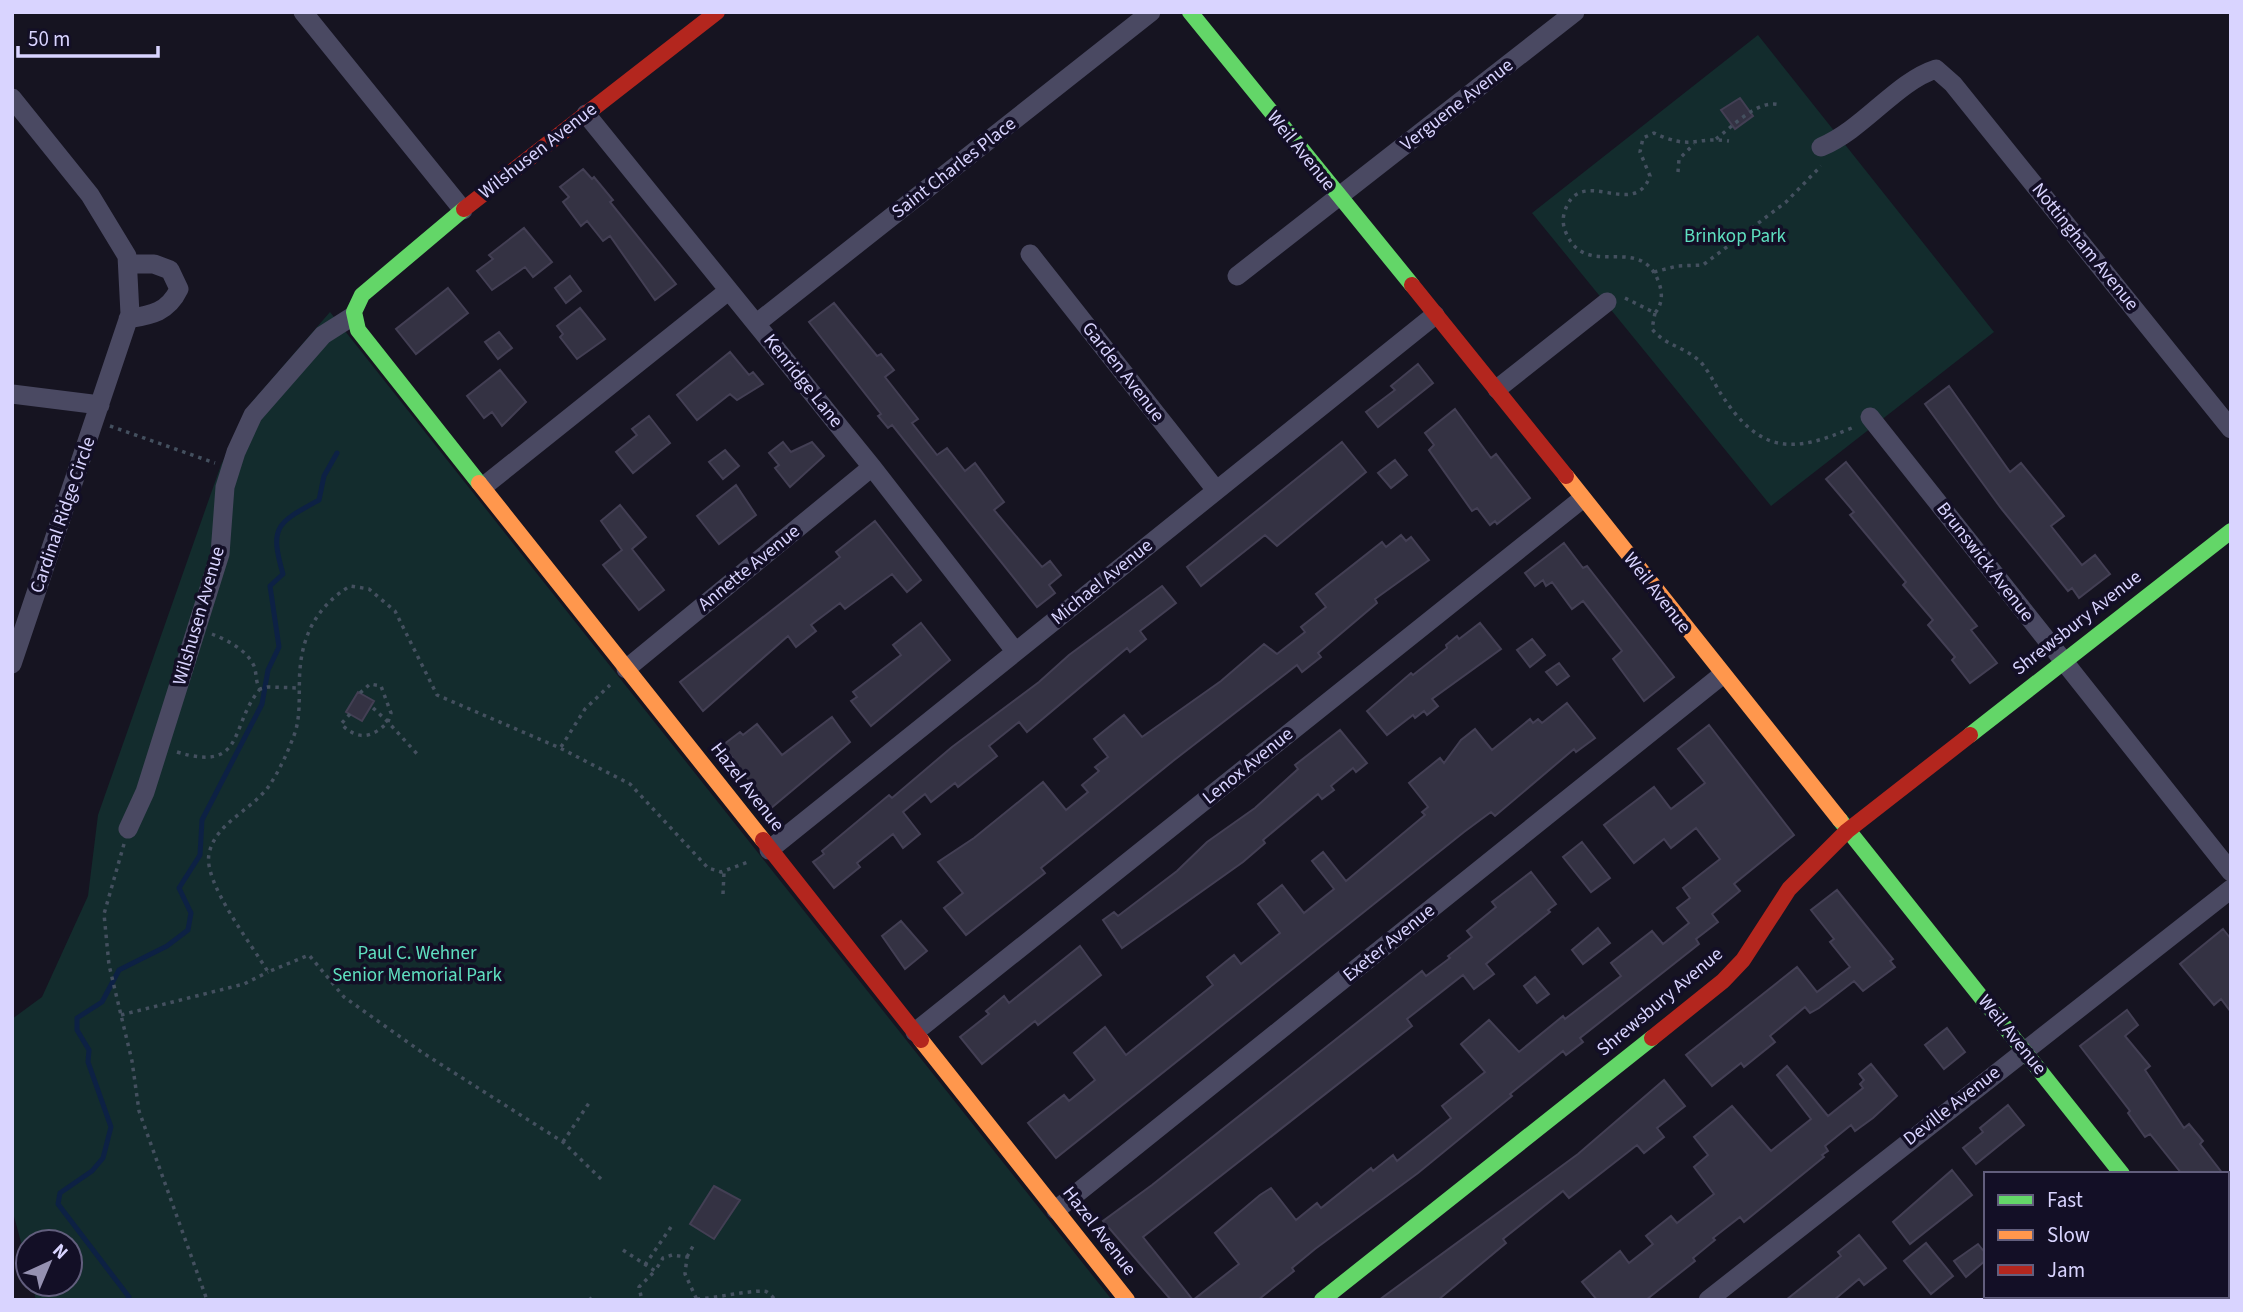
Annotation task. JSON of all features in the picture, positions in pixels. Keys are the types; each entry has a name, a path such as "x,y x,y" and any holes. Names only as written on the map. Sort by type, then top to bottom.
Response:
{"street":[{"path":"303,12 463,210"},
{"name":"Wilshusen Avenue","path":"128,829 145,792 220,554 225,487 253,415 323,335 353,316 355,305 362,295 463,210 717,12"},
{"name":"Saint Charles Place","path":"757,323 1151,12"},
{"name":"Weil Avenue","path":"1190,12 1497,389 1722,675 2120,1172"},
{"name":"Verguene Avenue","path":"1237,276 1575,12"},
{"name":"Nottingham Avenue","path":"1821,147 1843,138 1920,75 1936,69 1962,95 2231,429"},
{"path":"12,98 90,195 127,256 128,264 154,264 170,270 179,289 168,306 148,316 128,319"},
{"name":"Kenridge Lane","path":"586,114 728,291 757,323 1015,651"},
{"name":"Garden Avenue","path":"1030,254 1216,490"},
{"name":"Cardinal Ridge Circle","path":"12,664 128,319 128,264"},
{"path":"484,486 728,291"},
{"path":"1497,389 1607,302"},
{"name":"Michael Avenue","path":"769,850 1435,314"},
{"name":"Hazel Avenue","path":"353,316 358,330 1127,1300"},
{"path":"12,394 98,413"},
{"name":"Brunswick Avenue","path":"1870,417 2231,872"},
{"name":"Annette Avenue","path":"626,669 872,467"},
{"name":"Lenox Avenue","path":"915,1032 1582,499"},
{"name":"Shrewsbury Avenue","path":"1322,1300 1723,981 1743,960 1789,889 1847,831 2062,660 2231,531"},
{"name":"Exeter Avenue","path":"1056,1210 1722,675"},
{"name":"Deville Avenue","path":"1708,1300 2023,1049 2231,889"}],"path":[{"path":"1716,139 1757,108 1773,103 1780,105"},
{"path":"1729,141 1716,139 1695,144 1678,144 1654,133 1643,138 1640,152 1650,176 1647,186 1636,195 1626,197 1594,189 1581,193 1569,204 1564,215 1563,228 1570,243 1586,256 1628,256 1643,260 1654,272 1662,298 1652,329 1661,340 1698,358 1731,409 1755,432 1773,443 1788,446 1816,442 1862,424 1870,417"},
{"path":"1678,172 1679,159 1695,144"},
{"path":"1654,272 1677,266 1703,265 1786,202 1815,174 1827,159 1821,147"},
{"path":"1607,302 1617,295 1655,313"},
{"path":"98,413 231,468"},
{"path":"268,972 211,875 209,853 221,830 268,786 294,736 300,667 310,628 328,599 350,586 369,589 395,611 416,648 437,695 561,748 630,783 708,868 724,872 740,867 769,850"},
{"path":"197,629 234,643 254,666 255,680 261,689"},
{"path":"561,748 585,709 626,669"},
{"path":"350,714 341,724 359,737 377,733 388,722 391,713 381,686 370,684 360,693"},
{"path":"160,746 199,758 228,751 236,743 252,699 261,689 300,688"},
{"path":"371,706 419,756"},
{"path":"128,829 104,914 109,965 132,1061 139,1111 207,1300"},
{"path":"723,894 724,872"},
{"path":"121,1015 244,984 309,955 344,997 423,1053 563,1142 601,1179"},
{"path":"563,1142 591,1100"},
{"path":"645,1265 671,1227"},
{"path":"694,1246 687,1257 687,1284 697,1299 719,1298 754,1290 766,1291 775,1300"},
{"path":"623,1250 655,1271"},
{"path":"641,1296 639,1287 655,1271 663,1258 672,1255 687,1257"}],"green space":[{"name":"Brinkop Park","path":"1758,35 1994,332 1771,506 1532,213"},
{"name":"Paul C. Wehner Senior Memorial Park","path":"330,312 1112,1300 36,1300 84,1298 84,1228 17,1228 12,1209 12,1019 42,997 88,896 98,815 221,465 252,402"}],"building":[{"path":"1740,98 1753,116 1735,129 1721,110"},
{"path":"583,169 592,179 594,177 613,200 610,202 676,284 655,300 610,236 603,241 587,221 581,226 563,202 569,197 560,187"},
{"path":"524,228 552,262 533,277 525,267 492,290 477,271 493,259 489,255"},
{"path":"570,276 581,291 566,303 555,288"},
{"path":"448,288 468,313 416,354 396,329"},
{"path":"834,303 877,356 881,354 894,370 885,377 918,419 912,423 937,455 947,448 965,471 975,463 1004,502 994,510 1042,567 1050,561 1061,575 1049,585 1055,593 1037,607 892,425 888,428 878,416 881,414 809,322"},
{"path":"580,308 605,339 577,359 560,337 563,334 557,326"},
{"path":"499,332 512,348 498,359 485,342"},
{"path":"730,352 749,375 753,372 763,384 737,400 730,394 697,420 677,395"},
{"path":"1418,364 1433,383 1378,427 1366,412 1395,390 1391,386"},
{"path":"500,370 526,402 502,426 492,412 484,418 467,396"},
{"path":"1949,386 2010,472 2021,463 2064,516 2051,526 2082,565 2095,555 2110,574 2079,598 2072,588 2068,591 2000,507 1925,404"},
{"path":"1455,409 1491,458 1496,454 1530,498 1497,524 1495,521 1490,525 1477,508 1472,511 1429,450 1434,445 1425,433"},
{"path":"649,416 670,443 633,473 616,452 637,435 632,429"},
{"path":"783,442 791,452 812,442 824,456 790,487 775,468 779,465 769,453"},
{"path":"1342,442 1366,472 1277,546 1265,535 1201,586 1187,567"},
{"path":"725,450 739,466 723,479 709,462"},
{"path":"1395,460 1407,475 1391,488 1378,473"},
{"path":"1846,462 1977,626 1971,630 1997,663 1970,683 1952,660 1955,657 1928,625 1933,620 1903,585 1906,582 1850,515 1854,512 1826,479"},
{"path":"736,485 756,515 719,544 697,516"},
{"path":"620,505 646,537 632,549 664,590 639,610 603,565 622,550 601,521"},
{"path":"875,521 921,580 907,592 892,574 845,609 840,603 811,625 816,631 796,647 788,636 703,711 680,682 840,557 836,552"},
{"path":"1401,535 1406,541 1411,537 1429,560 1375,599 1377,603 1318,653 1321,657 1302,672 1297,665 1173,761 1041,868 1045,873 966,935 944,908 963,893 938,862 974,838 1043,782 1066,810 1088,792 1082,785 1099,771 1095,767 1108,757 1094,739 1124,715 1142,737 1221,681 1264,644 1277,654 1305,632 1301,627 1326,607 1316,594 1382,542 1386,547"},
{"path":"1564,543 1583,568 1587,566 1674,677 1644,701 1613,659 1622,651 1583,601 1572,609 1552,582 1546,586 1543,580 1535,586 1525,573"},
{"path":"1162,586 1176,603 1140,631 1146,639 1130,652 1127,648 1027,732 1019,722 989,746 997,756 958,787 955,783 931,802 925,794 903,812 920,834 903,848 893,834 857,863 860,867 834,888 813,862 824,854 822,851 889,795 892,798 952,747 1039,682 1069,655"},
{"path":"921,623 950,660 871,726 851,701 857,697 853,692 901,655 893,645"},
{"path":"1480,623 1501,649 1432,699 1438,706 1427,715 1424,711 1415,718 1413,715 1387,735 1367,711 1411,673 1413,675 1447,648 1446,645 1457,636 1459,639"},
{"path":"1532,639 1545,655 1530,667 1517,650"},
{"path":"1559,663 1569,676 1557,685 1546,672"},
{"path":"358,692 374,701 362,721 346,712"},
{"path":"1567,703 1595,738 1576,752 1574,749 1495,816 1491,812 1464,832 1056,1158 1028,1123 1064,1095 1069,1101 1095,1080 1074,1053 1105,1027 1126,1055 1213,985 1207,977 1234,955 1241,964 1280,933 1258,904 1282,885 1304,913 1334,889 1312,861 1323,852 1346,881 1425,815 1422,812 1428,807 1409,783 1440,758 1444,763 1461,740 1475,729 1492,750 1530,719 1533,723 1538,719 1542,723"},
{"path":"832,717 850,742 770,809 723,745 740,732 743,735 757,724 782,755"},
{"path":"1709,725 1794,835 1734,884 1740,891 1712,914 1718,922 1696,939 1699,944 1580,1038 1583,1042 1566,1055 1563,1051 1418,1173 1315,1249 1292,1268 1294,1271 1258,1300 1193,1300 1239,1264 1215,1233 1260,1195 1271,1188 1296,1220 1317,1203 1321,1208 1371,1168 1373,1171 1393,1155 1397,1161 1451,1118 1442,1106 1485,1072 1461,1044 1489,1020 1519,1052 1563,1016 1565,1019 1621,976 1611,963 1652,931 1663,944 1689,923 1677,908 1690,898 1683,888 1720,859 1696,828 1671,848 1664,839 1634,863 1604,825 1654,787 1671,809 1705,783 1678,749"},
{"path":"1340,730 1367,763 1356,772 1353,768 1331,786 1334,790 1322,799 1318,794 1263,840 1265,843 1243,862 1122,948 1103,920 1114,912 1118,916 1177,871 1207,842 1255,808 1298,769 1295,765"},
{"path":"1582,842 1610,878 1591,892 1563,857"},
{"path":"1531,872 1556,904 1548,910 1550,912 1486,964 1494,974 1474,989 1463,975 1407,1019 1412,1026 1143,1237 1193,1300 1171,1300 1103,1221 1422,971 1426,976 1450,958 1448,956 1472,937 1467,931 1496,907 1492,902"},
{"path":"1837,890 1893,959 1890,961 1895,967 1863,991 1854,981 1810,1013 1805,1007 1770,1036 1775,1042 1744,1067 1741,1063 1712,1086 1686,1055 1797,967 1817,992 1850,967 1830,942 1834,939 1811,910"},
{"path":"901,921 927,951 905,969 882,936"},
{"path":"1598,928 1610,943 1583,964 1572,950"},
{"path":"2223,929 2231,939 2231,1012 2221,999 2214,1005 2180,964"},
{"path":"1080,946 1101,975 1038,1025 1035,1021 982,1064 960,1037 989,1014 986,1011 1004,996 1009,1003"},
{"path":"1535,977 1549,994 1537,1003 1524,986"},
{"path":"2127,1010 2138,1025 2125,1036 2150,1066 2145,1070 2184,1128 2189,1124 2221,1172 2180,1172 2150,1134 2145,1137 2128,1113 2130,1111 2080,1046"},
{"path":"1947,1028 1965,1052 1944,1069 1925,1045"},
{"path":"1871,1064 1897,1096 1855,1131 1851,1125 1825,1146 1828,1151 1822,1155 1824,1157 1744,1222 1740,1217 1713,1238 1715,1240 1693,1258 1695,1261 1646,1300 1597,1300 1582,1282 1620,1251 1629,1263 1653,1244 1646,1236 1671,1216 1677,1223 1714,1194 1694,1167 1708,1155 1694,1137 1732,1106 1771,1151 1811,1119 1777,1075 1787,1066 1828,1116 1863,1088 1860,1084 1864,1080 1859,1074"},
{"path":"1664,1080 1685,1106 1657,1128 1664,1137 1644,1153 1637,1145 1569,1198 1563,1191 1503,1239 1506,1243 1438,1300 1379,1300 1578,1154"},
{"path":"2008,1105 2024,1125 1976,1164 1963,1148 1983,1132 1980,1128"},
{"path":"1952,1170 1972,1195 1910,1244 1893,1222"},
{"path":"714,1186 740,1200 714,1239 690,1224"},
{"path":"1859,1235 1886,1268 1864,1285 1859,1279 1834,1300 1786,1300 1841,1256 1838,1252"},
{"path":"1926,1243 1953,1276 1931,1294 1904,1261"},
{"path":"1978,1244 1984,1252 1984,1262 1966,1277 1954,1261"}],"waterway":[{"path":"127,1300 129,1297 58,1204 60,1193 92,1171 103,1158 111,1127 88,1062 89,1050 77,1030 77,1018 102,1002 119,970 167,946 188,930 191,913 179,888 200,855 202,820 262,704 268,670 279,647 270,586 283,574 277,536 285,521 319,500 324,476 337,453"}],"traffic: fast":[{"path":"1190,12 1412,285"},
{"path":"464,209 362,295 354,312 358,330 479,483"},
{"path":"1970,735 2231,531"},
{"path":"1840,820 2120,1172"},
{"path":"1322,1300 1652,1038"}],"traffic: slow":[{"path":"1566,476 1840,820"},
{"path":"479,483 763,840"},
{"path":"921,1040 1127,1300"}],"traffic: jam":[{"path":"464,209 717,12"},
{"path":"1412,285 1566,476"},
{"path":"1652,1038 1723,981 1743,960 1789,889 1847,831 1970,735"},
{"path":"763,840 921,1040"}]}
